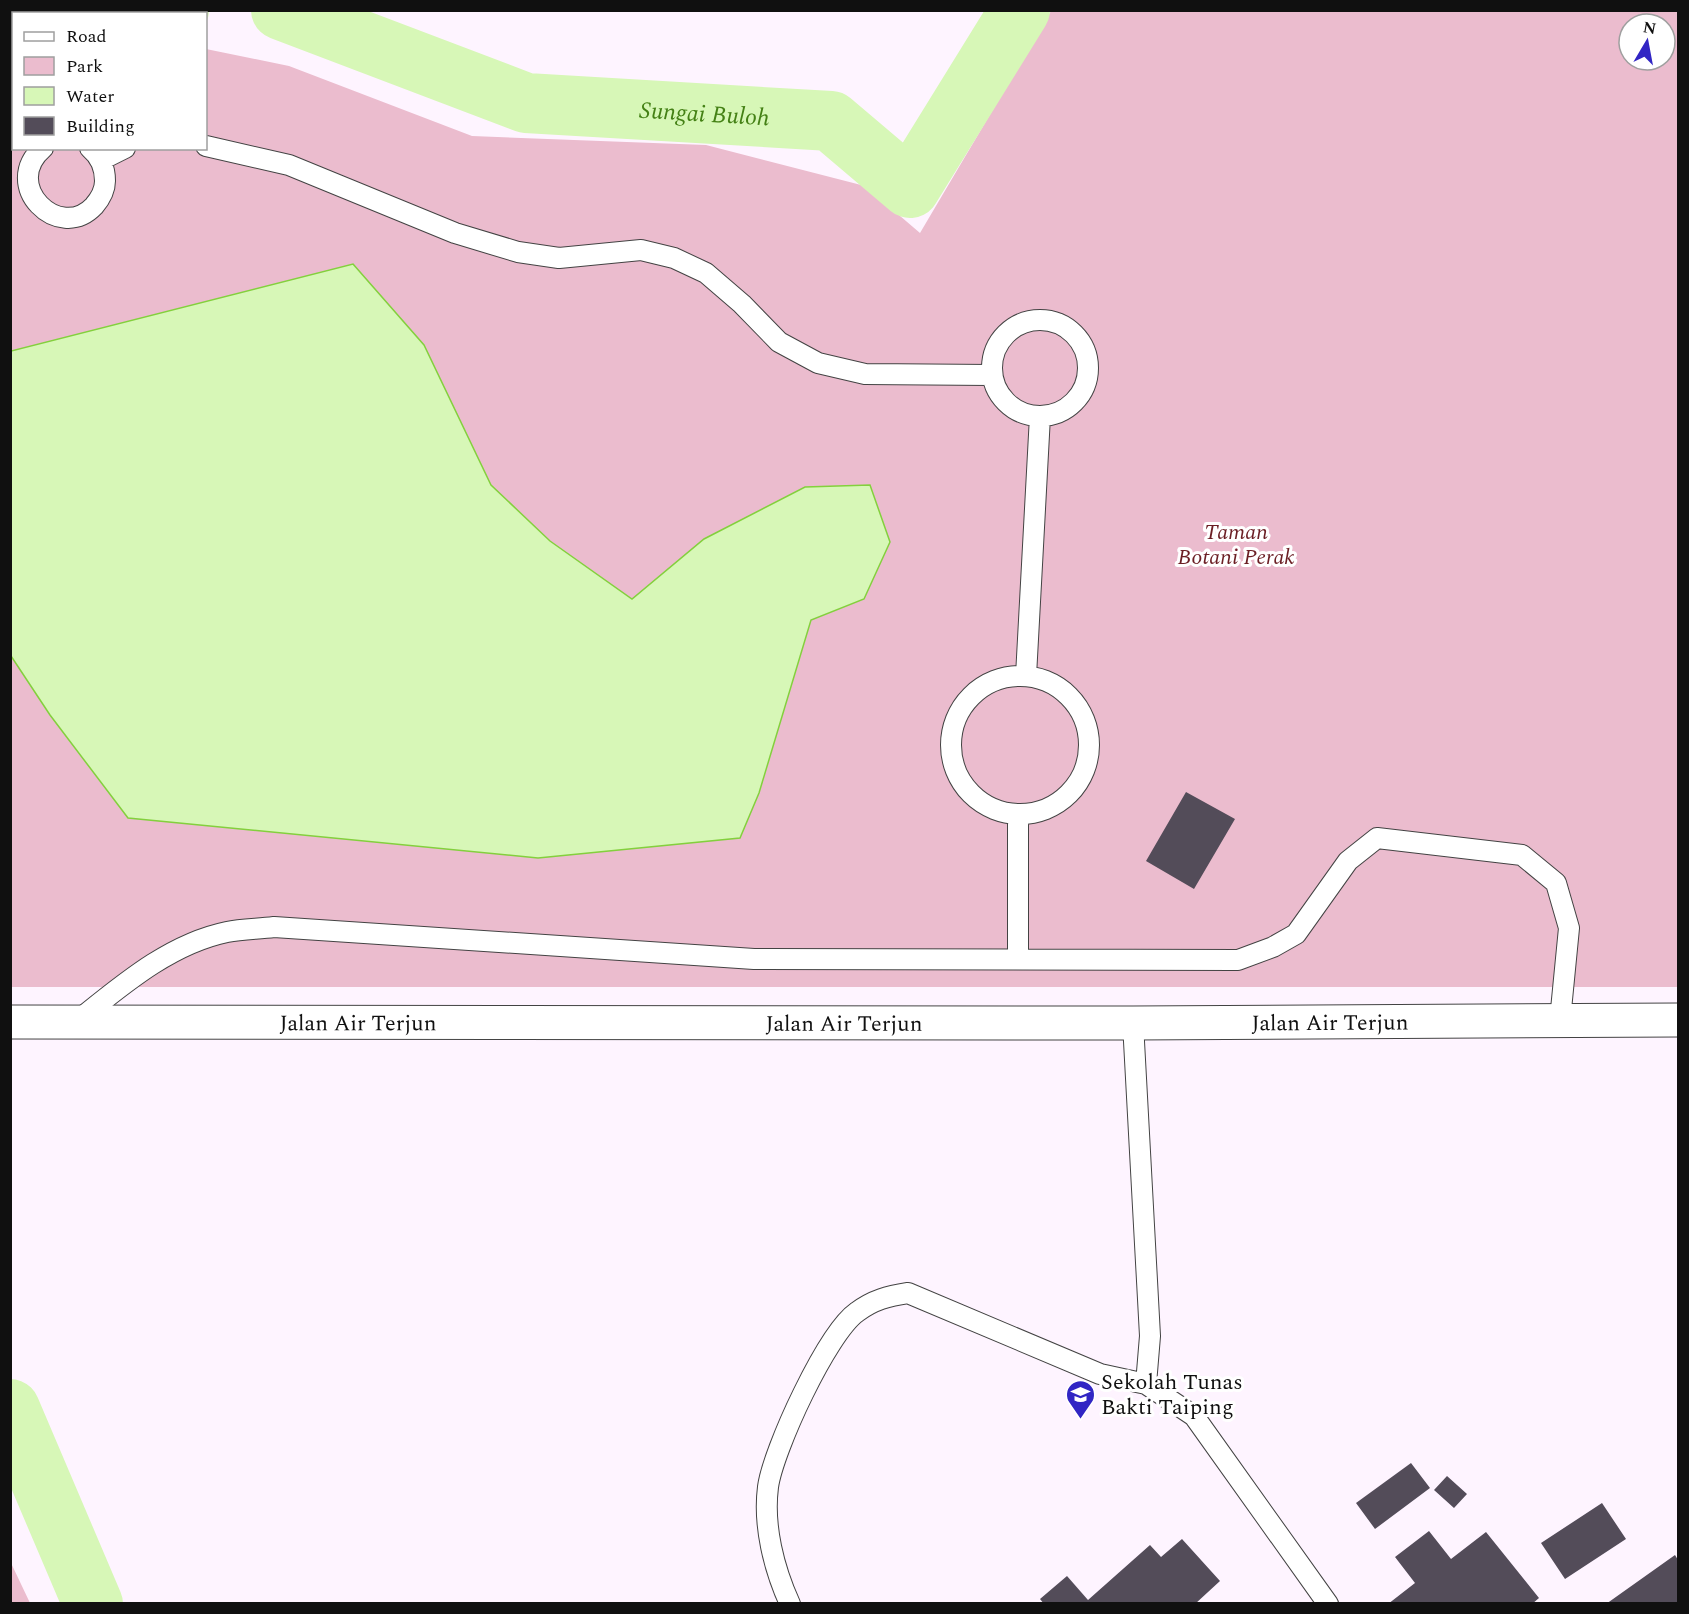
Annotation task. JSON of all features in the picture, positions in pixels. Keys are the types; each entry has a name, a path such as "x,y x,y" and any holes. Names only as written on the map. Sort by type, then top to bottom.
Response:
{"street":[{"name":"Jalan Air Terjun","path":"10,1022 1132,1023 1678,1020"}],"lane":[{"path":"207,146 289,165 455,233 518,252 559,258 641,250 674,258 706,273 742,303 779,342 818,363 865,374 991,375"},
{"path":"42,150 31,164 28,188 39,205 55,216 81,215 92,208 100,198 105,186 96,154 115,150"},
{"path":"1041,319 1057,323 1072,331 1082,344 1087,360 1088,376 1082,392 1071,405 1056,414 1040,416 1013,409 995,388 991,375 992,358 998,343 1009,330 1024,322 1041,319"},
{"path":"1026,676 1040,416"},
{"path":"1026,676 1048,682 1068,696 1075,705 1082,715 1089,737 1088,761 1079,783 1063,800 1042,811 1018,815 997,810 977,800 962,783 953,763 950,742 955,720 966,701 983,686 1004,678 1026,676"},
{"path":"1018,815 1018,959"},
{"path":"76,1022 125,983 181,949 226,932 274,927 754,959 1238,960 1273,947 1296,934 1348,861 1377,838 1465,846 1522,855 1556,883 1569,928 1560,1020"},
{"path":"1132,1023 1150,1336 1146,1384"},
{"path":"790,1604 778,1578 770,1535 768,1487 783,1440 806,1386 855,1313 883,1296 908,1293 1100,1374 1146,1384 1194,1416 1328,1604"}],"green space":[{"name":"Taman Botani Perak","path":"1051,11 1678,11 1678,987 11,987 10,108 12,107 12,150 207,150 207,49 289,66 472,136 706,145 865,186 920,233"},
{"path":"11,1563 30,1603 11,1603"}],"water":[{"path":"353,264 424,345 491,485 550,541 632,599 704,539 805,487 870,485 890,542 864,599 811,620 759,793 740,838 538,858 128,818 50,715 11,656 11,351"}],"building":[{"path":"1186,792 1235,819 1194,889 1146,861"},
{"path":"1411,1463 1430,1488 1375,1529 1356,1503"},
{"path":"1447,1476 1467,1494 1454,1508 1434,1490"},
{"path":"1602,1503 1626,1539 1565,1579 1541,1543"},
{"path":"1429,1531 1451,1559 1486,1532 1539,1598 1532,1604 1388,1604 1415,1583 1395,1557"},
{"path":"1182,1539 1220,1581 1195,1604 1044,1604 1040,1599 1067,1576 1088,1600 1150,1545 1161,1557"},
{"path":"1675,1555 1678,1560 1678,1604 1606,1604"}],"waterway":[{"name":"Sungai Buloh","path":"176,12 179,10"},
{"name":"Sungai Buloh","path":"281,10 526,103 831,121 910,188 1020,10"},
{"name":"Sungai Buloh","path":"10,1409 93,1604"}],"place":[{"name":"Sekolah Tunas Bakti Taiping","path":"1080,1420"}]}
